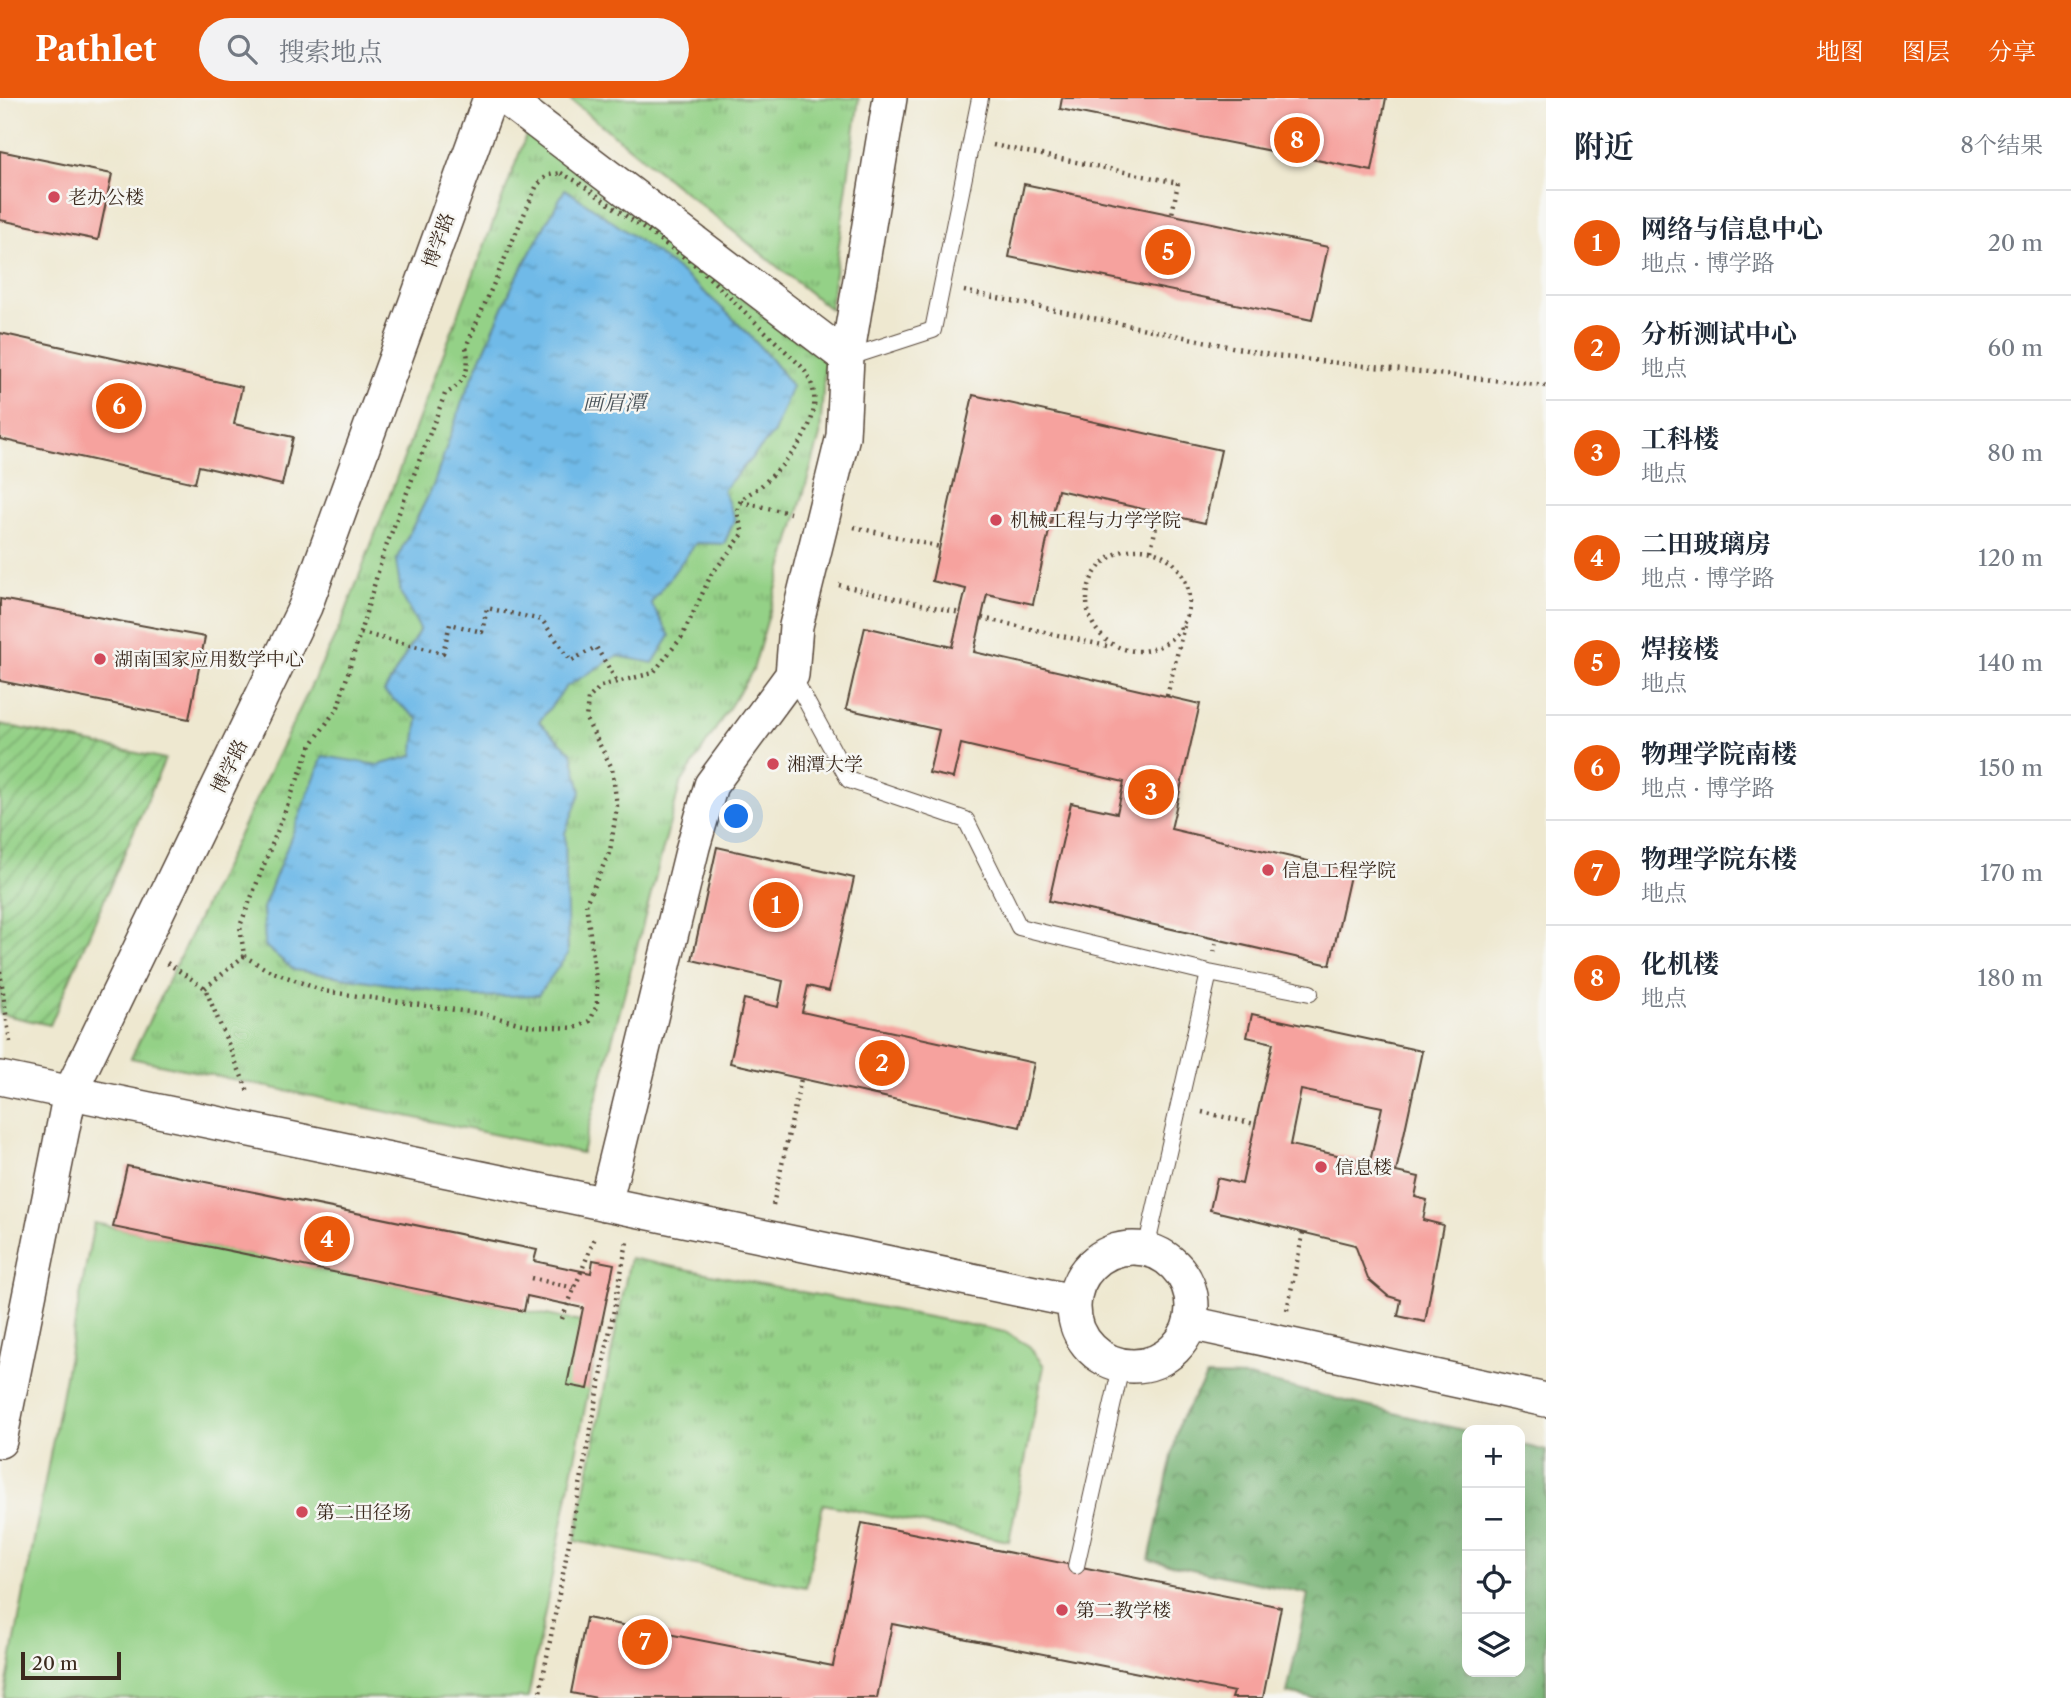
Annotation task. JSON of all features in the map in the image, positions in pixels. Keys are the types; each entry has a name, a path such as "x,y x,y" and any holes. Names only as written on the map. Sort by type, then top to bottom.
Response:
{"street":[{"name":"博学路","path":"0,1441 70,1093 305,607 490,98"},
{"path":"505,98 847,358"},
{"path":"605,1204 693,847 711,785 792,675 796,626 808,578 807,516 843,436 847,358 890,98"},
{"path":"0,1078 1073,1301"},
{"path":"1126,1247 1146,1249 1164,1256 1179,1269 1188,1285 1192,1304 1190,1323 1172,1352 1159,1361 1142,1366 1121,1367 1092,1351 1080,1336 1074,1319 1073,1301 1078,1282 1090,1265 1107,1253 1126,1247"},
{"path":"1190,1323 1546,1400"}],"lane":[{"path":"847,358 933,330 980,98"},
{"path":"792,675 849,780 966,820 1019,927 1209,973 1310,993"},
{"path":"1146,1249 1209,973"},
{"path":"1076,1566 1121,1367"}],"path":[{"path":"971,141 1178,183 1172,214"},
{"path":"561,173 578,182 698,267 813,381 815,406 809,430 762,485 741,502 738,508 743,534 710,575 682,638 653,673 601,686 587,699 586,719 612,768 617,806 610,850 586,903 597,1005 590,1021 575,1028 530,1026 483,1014 323,991 266,969 244,956 240,926 312,746 338,707 384,552 445,394 458,387 466,375 470,363 466,347 537,184 548,175 561,173"},
{"path":"942,286 1275,356 1546,386"},
{"path":"741,502 940,547"},
{"path":"1151,550 1159,512"},
{"path":"1125,650 1110,644 1098,633 1086,603 1087,587 1094,572 1119,552 1135,548 1151,550 1167,557 1180,570 1188,586 1190,604 1167,696"},
{"path":"808,578 960,613"},
{"path":"361,633 443,653 450,624 482,632 487,608 542,620 571,661 596,647 618,683"},
{"path":"982,618 1143,652 1161,647 1175,636 1185,621"},
{"path":"205,988 244,956"},
{"path":"165,962 205,988 249,1094"},
{"path":"0,971 10,1042"},
{"path":"771,1212 801,1079"},
{"path":"1178,1107 1255,1124"},
{"path":"562,1319 597,1232 605,1204"},
{"path":"1280,1342 1303,1233"},
{"path":"540,1698 628,1238"},
{"path":"531,1278 574,1288"}],"green space":[{"path":"568,98 859,98 830,309"},
{"path":"527,133 825,361 820,436 753,670 680,785 582,1153 131,1058 341,624"},
{"path":"0,724 165,759 50,1025 0,1014"},
{"name":"第二田径场","path":"94,1223 601,1326 528,1698 4,1698"},
{"path":"630,1258 1005,1332 1029,1346 1044,1366 1009,1541 823,1504 806,1587 575,1541"},
{"path":"1207,1376 1249,1377 1462,1430 1462,1677 1525,1677 1525,1445 1546,1451 1546,1698 1312,1698 1287,1693 1308,1594 1149,1560 1180,1420"}],"water":[{"name":"画眉潭","path":"565,189 628,232 716,302 768,356 792,386 774,433 723,490 735,519 724,544 696,543 651,603 670,636 653,663 617,656 566,687 539,722 572,753 581,792 565,833 568,954 538,995 477,997 294,970 265,946 263,908 323,756 378,765 413,756 418,719 384,692 420,629 401,594 396,560 433,486 463,399 514,282"}],"building":[{"path":"1062,98 1386,98 1372,171 1060,109"},
{"name":"老办公楼","path":"0,151 112,174 98,240 0,220"},
{"path":"1024,184 1328,247 1312,320 1009,257"},
{"path":"0,333 242,387 234,424 293,437 282,485 199,466 195,483 0,439"},
{"path":"973,395 1221,450 1205,523 1058,490 1033,604 987,594 974,652 1200,704 1171,829 1351,871 1330,965 1049,901 1071,803 1117,813 1124,782 961,744 953,778 929,773 939,730 846,709 865,627 952,647 966,589 932,581"},
{"name":"湖南国家应用数学中心","path":"0,599 205,637 189,719 0,681"},
{"path":"717,847 854,878 829,991 808,986 802,1012 1034,1063 1020,1127 730,1063 744,999 778,1007 783,981 692,960"},
{"name":"信息楼","path":"1252,1014 1422,1051 1396,1172 1419,1177 1415,1197 1427,1200 1423,1220 1443,1225 1425,1322 1398,1316 1401,1300 1388,1296 1368,1279 1355,1245 1210,1210 1217,1178 1242,1184 1273,1043 1247,1037","holes":["1301,1090 1382,1107 1370,1162 1290,1145"]},
{"path":"127,1166 537,1250 534,1261 591,1273 593,1260 614,1264 588,1389 567,1385 583,1308 527,1296 524,1311 113,1227"},
{"name":"第二教学楼","path":"862,1523 1281,1607 1263,1698 1232,1698 1234,1692 892,1624 877,1698 597,1698 571,1693 586,1618 833,1666"}],"place":[{"name":"化机楼","path":"1297,140"},
{"name":"老办公楼","path":"54,197"},
{"name":"焊接楼","path":"1168,252"},
{"name":"物理学院南楼","path":"119,406"},
{"name":"机械工程与力学学院","path":"996,520"},
{"name":"湖南国家应用数学中心","path":"100,659"},
{"name":"湘潭大学","path":"773,764"},
{"name":"工科楼","path":"1151,792"},
{"name":"信息工程学院","path":"1268,870"},
{"name":"网络与信息中心","path":"776,905"},
{"name":"分析测试中心","path":"882,1063"},
{"name":"信息楼","path":"1321,1167"},
{"name":"二田玻璃房","path":"327,1239"},
{"name":"第二田径场","path":"302,1512"},
{"name":"第二教学楼","path":"1062,1610"},
{"name":"物理学院东楼","path":"645,1642"}]}
